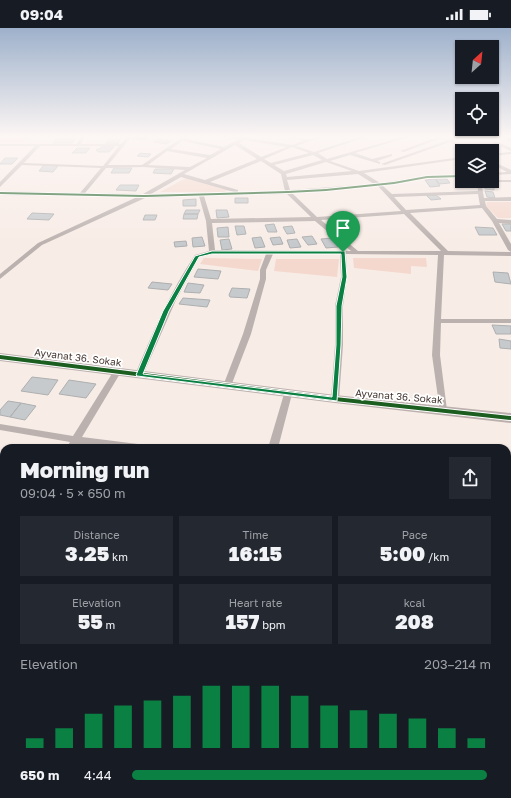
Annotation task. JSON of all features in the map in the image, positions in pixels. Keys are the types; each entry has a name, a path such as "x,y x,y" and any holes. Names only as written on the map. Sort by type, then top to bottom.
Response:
{"street":[{"path":"0,185 14,172"},
{"path":"82,194 100,172"},
{"path":"0,277 40,244 144,196 187,172"},
{"path":"205,182 228,172"},
{"path":"287,172 283,173 286,179 288,192 316,219 356,252"},
{"path":"286,179 359,172 380,185 444,253"},
{"path":"499,173 511,172"},
{"path":"181,175 243,194"},
{"path":"0,193 144,196 243,194 380,185 426,177 455,177"},
{"path":"499,181 511,181"},
{"path":"480,188 482,203 495,221 511,250"},
{"path":"391,196 480,192"},
{"path":"202,195 209,221 212,252"},
{"path":"209,221 316,219 405,212 511,199"},
{"path":"495,221 511,222"},
{"path":"139,375 166,311 186,273 197,256 212,252 511,254"},
{"path":"335,399 339,306 344,277 343,252"},
{"path":"227,386 247,334 263,279 263,270 270,253"},
{"path":"443,410 436,356 436,321 444,253"},
{"path":"436,321 511,321"},
{"name":"Ayvanat 36. Sokak","path":"0,357 288,394 511,418"},
{"path":"0,427 73,444 117,372"},
{"path":"274,444 288,394"}],"shaded area":[{"path":"186,178 229,190 224,192 160,192"},
{"path":"487,202 511,202 511,218 498,218 486,206"},
{"path":"204,258 262,259 258,271 200,264"},
{"path":"353,258 426,258 427,267 411,266 411,274 354,268"},
{"path":"276,259 339,259 337,277 274,271"}],"building":[{"path":"112,172 130,172 129,173 111,173"},
{"path":"154,172 172,172 171,174"},
{"path":"435,179 440,186 430,187 425,180"},
{"path":"436,179 447,179 450,183 439,184"},
{"path":"120,185 139,185 136,191 116,190"},
{"path":"494,188 494,190 485,189"},
{"path":"485,191 493,192 495,198 487,197"},
{"path":"426,195 436,195 441,199 431,200"},
{"path":"235,198 248,198 248,203 235,203"},
{"path":"196,199 196,206 183,206 183,200"},
{"path":"186,210 200,210 198,214 184,214"},
{"path":"216,210 227,210 229,217 217,218"},
{"path":"32,213 54,214 49,220 27,219"},
{"path":"184,214 198,214 197,219 183,219"},
{"path":"145,215 157,215 155,220 143,220"},
{"path":"332,222 345,222 351,234 342,234"},
{"path":"274,224 277,232 268,232 265,225"},
{"path":"502,224 511,224 511,231 506,231"},
{"path":"235,226 244,226 246,234 237,235"},
{"path":"292,226 295,233 287,234 283,227"},
{"path":"228,227 229,237 218,237 217,228"},
{"path":"475,227 493,228 497,235 479,235"},
{"path":"312,236 317,244 308,245 302,237"},
{"path":"202,237 205,246 193,247 192,238"},
{"path":"261,237 265,247 255,248 252,238"},
{"path":"280,237 283,244 273,245 270,238"},
{"path":"332,238 338,247 326,248 321,239"},
{"path":"229,239 232,249 222,250 220,240"},
{"path":"297,239 301,247 290,248 287,240"},
{"path":"186,241 187,246 175,247 174,242"},
{"path":"198,269 221,271 218,279 194,277"},
{"path":"493,272 508,273 511,284 495,282"},
{"path":"152,282 172,284 168,290 148,288"},
{"path":"188,283 204,285 200,293 184,292"},
{"path":"232,288 250,289 247,298 230,297 229,295"},
{"path":"183,298 210,300 207,307 179,304"},
{"path":"492,325 511,326 511,334 496,334"},
{"path":"499,339 511,341 511,349 500,348"},
{"path":"32,377 58,380 48,395 21,391"},
{"path":"69,380 96,384 86,398 59,394"},
{"path":"8,401 21,403 10,417 0,415 0,410"},
{"path":"21,403 36,406 25,420 10,417"}],"cycle path":[{"path":"0,193 144,196 288,192 326,190 394,183 427,177 455,176"},
{"path":"0,357 335,399 511,418"}],"route":[{"path":"212,252 343,252 344,277 339,306 335,399 139,375 166,311 186,273 197,256 212,252"}]}
